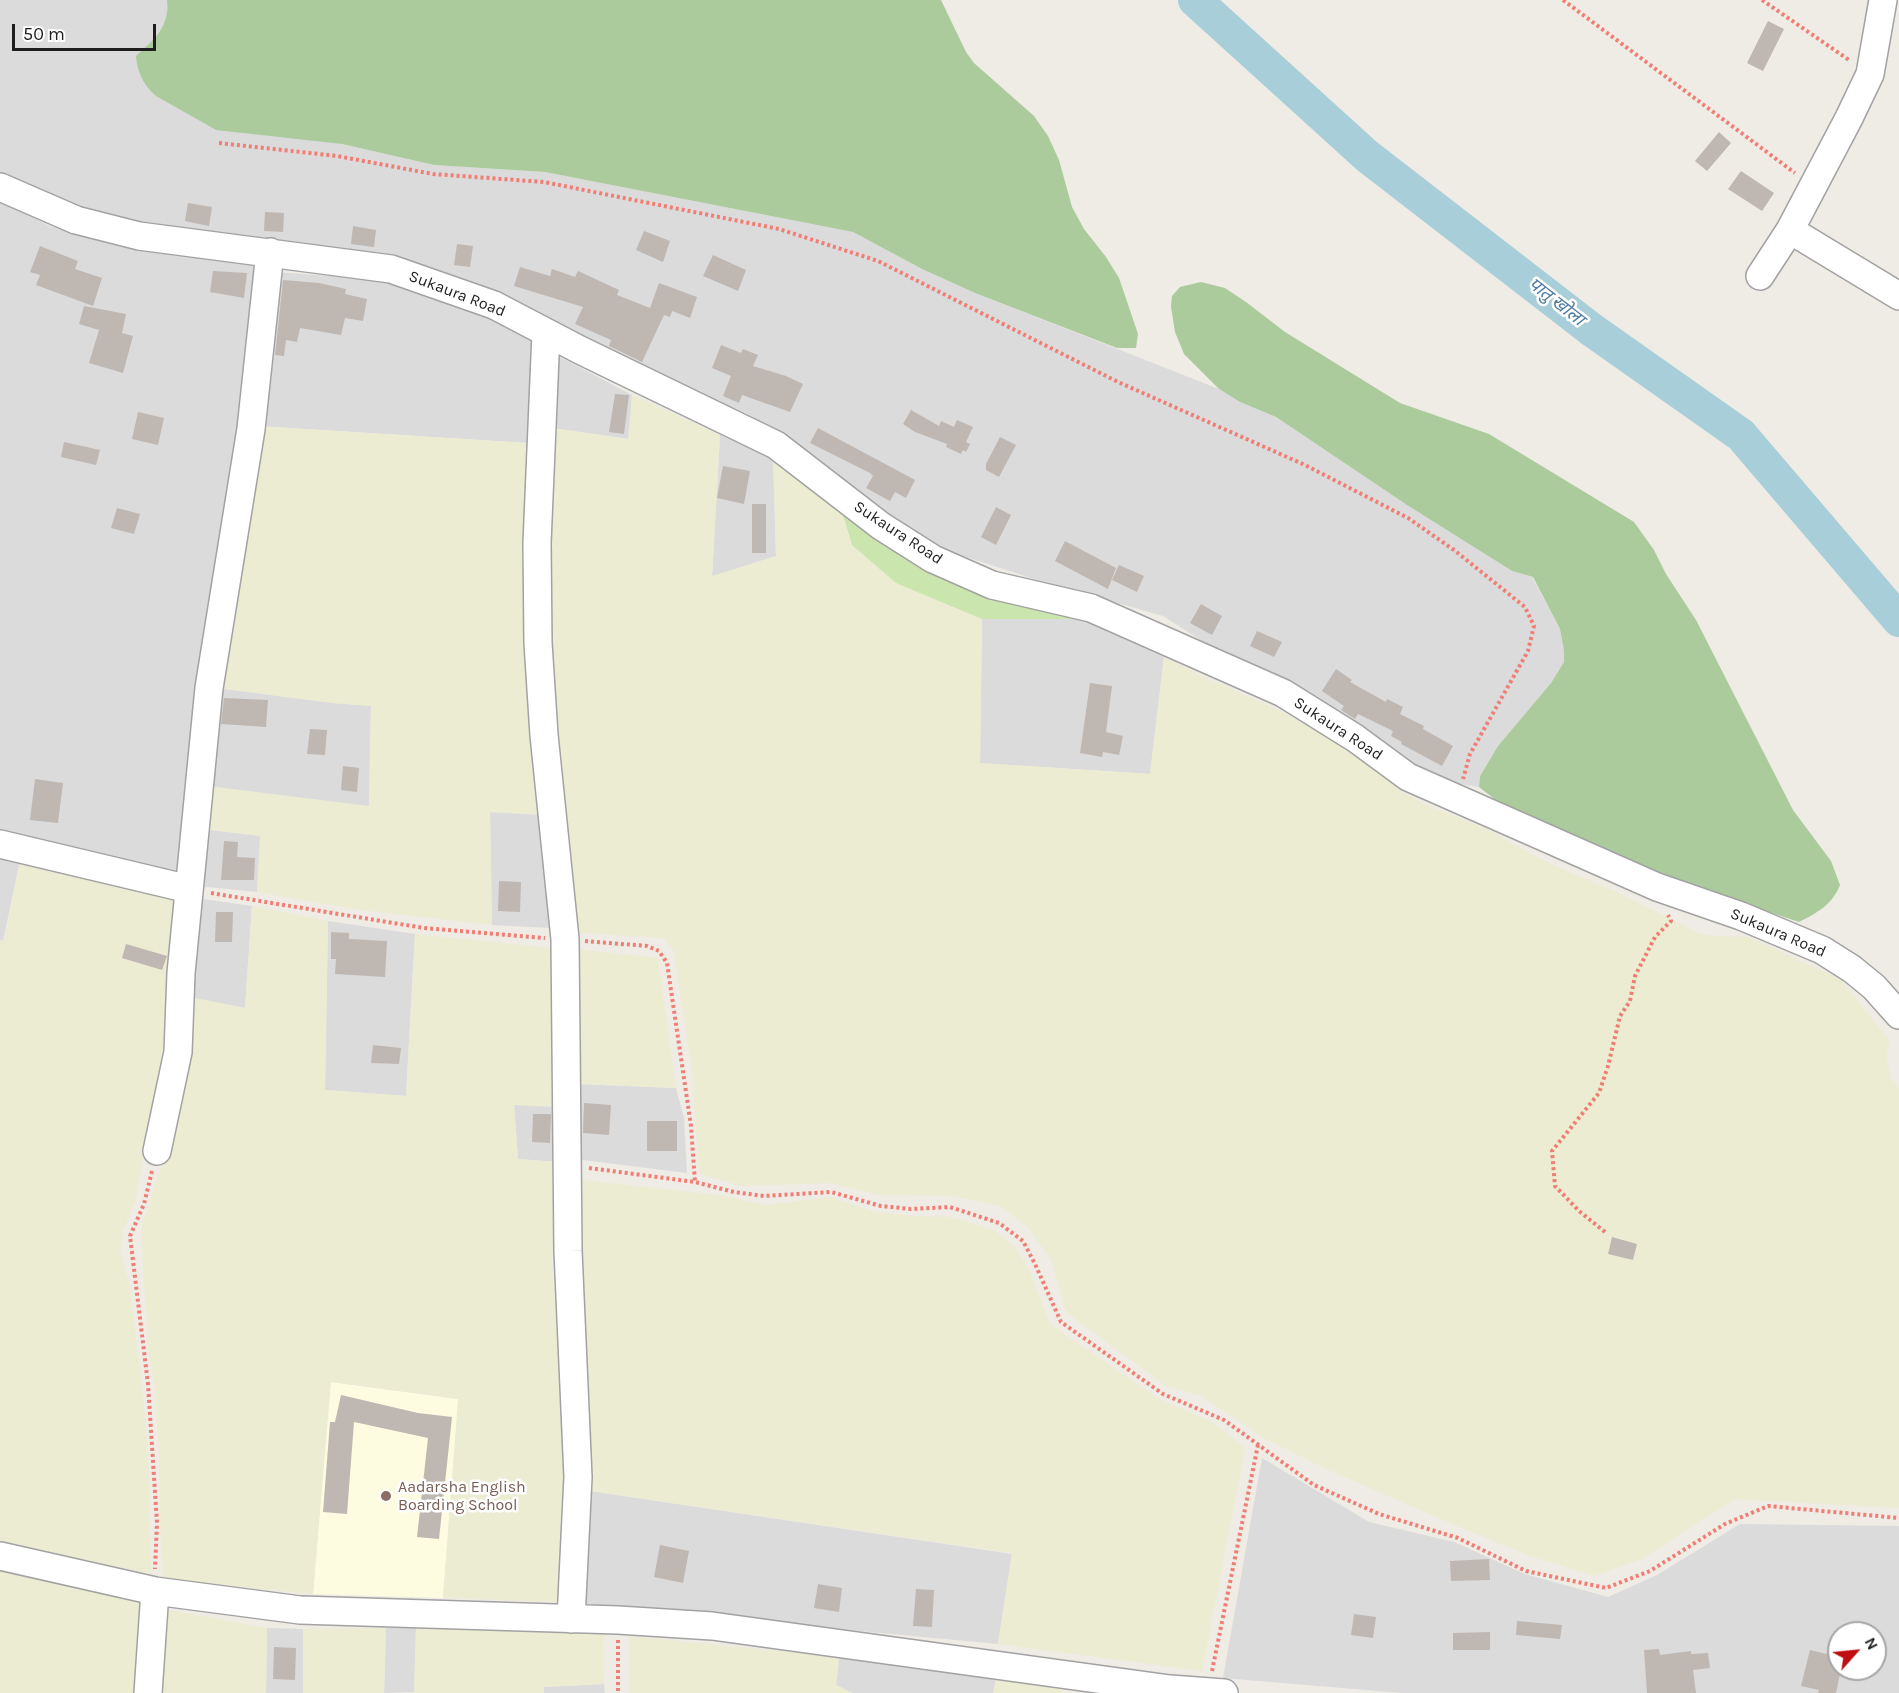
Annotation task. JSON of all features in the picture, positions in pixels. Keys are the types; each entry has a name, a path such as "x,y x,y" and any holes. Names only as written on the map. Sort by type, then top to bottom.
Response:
{"street":[{"path":"1760,276 1790,230 1870,74 1883,0"},
{"name":"Sukaura Road","path":"0,187 76,220 139,236 391,269 494,305 546,333 776,445 880,526 933,559 992,585 1091,608 1283,693 1355,738 1408,777 1657,887 1741,916 1822,950 1852,969 1874,987 1899,1015"},
{"path":"1790,230 1899,296"},
{"path":"157,1150 178,1052 181,973 209,688 251,429 270,252"},
{"path":"546,333 537,543 538,643 544,735 566,939 568,1251 578,1477 571,1619"},
{"path":"0,844 189,889"},
{"path":"0,1556 155,1591 300,1610 618,1620 712,1626 1170,1689 1216,1693"},
{"path":"148,1693 155,1591"}],"path":[{"path":"1563,0 1812,186"},
{"path":"1762,0 1870,74"},
{"path":"219,142 337,156 433,174 544,182 779,229 806,237 878,261 1118,382 1305,465 1408,518 1454,550 1525,607 1534,626 1528,651 1470,754 1457,800"},
{"path":"1605,1232 1579,1211 1555,1186 1552,1150 1599,1093 1620,1016 1630,1001 1635,976 1655,938 1671,921 1657,887"},
{"path":"189,889 424,928 647,946 659,951 667,963 691,1125 695,1182"},
{"path":"155,1591 157,1523 150,1418 130,1236 144,1204 157,1150"},
{"path":"567,1165 695,1182 734,1192 764,1196 831,1192 891,1207 911,1209 950,1207 999,1223 1023,1241 1060,1322 1163,1394 1224,1420 1314,1485 1379,1514 1458,1538 1526,1571 1606,1588 1650,1571 1725,1524 1768,1506 1899,1518"},
{"path":"1216,1693 1258,1445"},
{"path":"618,1620 618,1693"}],"shaded area":[{"path":"0,0 167,0 167,20 153,40 136,56 342,144 434,165 545,172 853,232 922,269 975,293 1219,389 1240,402 1276,417 1407,505 1512,571 1532,577 1560,629 1564,662 1551,683 1498,746 1480,776 1479,787 1447,782 1410,768 1366,730 1296,684 1218,651 1163,616 1037,580 951,552 887,516 782,433 744,412 650,374 501,293 397,260 177,232 78,210 0,174"},
{"path":"0,202 50,226 114,244 258,265 180,881 0,835"},
{"path":"275,272 385,280 487,316 536,339 528,443 257,426"},
{"path":"552,353 632,395 629,439 552,428"},
{"path":"632,395 720,435 712,576 776,556 773,458 841,508 852,545 896,583 982,619 980,763 1150,774 1164,657 1333,738 1374,765 1400,791 1430,807 1480,826 1546,862 1619,893 1703,935 1748,937 1840,979 1890,1041 1886,1056 1891,1079 1899,1088 1899,1508 1735,1499 1642,1559 1594,1576 1530,1556 1324,1468 1264,1438 1201,1396 1166,1386 1066,1312 1051,1260 1029,1228 1000,1206 953,1196 879,1195 831,1183 741,1186 699,1173 691,1063 673,949 663,938 578,933 549,645 552,428 628,439"},
{"path":"257,426 528,443 529,718 544,815 490,812 492,925 361,910 257,892 260,836 203,829 207,786 369,806 371,706 217,688"},
{"path":"720,435 773,458 776,556 712,577"},
{"path":"982,619 1080,619 1164,657 1150,774 980,763"},
{"path":"217,688 371,706 369,807 207,786"},
{"path":"490,812 544,815 550,928 492,925"},
{"path":"203,829 261,836 257,892 197,886"},
{"path":"0,851 21,856 3,941 0,940"},
{"path":"21,856 178,899 165,1044 135,1202 123,1231 120,1252 129,1283 142,1384 148,1456 151,1574 0,1542 0,940 4,941"},
{"path":"196,898 252,906 245,1008 189,997"},
{"path":"252,906 328,921 325,1090 406,1096 415,934 554,948 557,1107 514,1105 518,1159 557,1162 552,1268 567,1476 563,1602 443,1598 458,1399 331,1382 313,1594 163,1579 159,1450 155,1391 148,1348 141,1229 170,1137 189,997 245,1008"},
{"path":"328,921 415,934 406,1096 325,1090"},
{"path":"575,949 658,958 676,1088 577,1084"},
{"path":"577,1084 676,1088 684,1118 687,1173 575,1159"},
{"path":"514,1104 557,1107 557,1162 518,1159"},
{"path":"581,1180 719,1195 765,1205 831,1197 875,1212 952,1217 995,1231 1014,1246 1028,1267 1050,1324 1159,1399 1212,1422 1245,1448 1202,1671 998,1644 1012,1553 590,1491"},
{"name":"Aadarsha English Boarding School","path":"330,1382 459,1399 443,1598 313,1594"},
{"path":"1262,1458 1369,1522 1454,1542 1525,1574 1608,1597 1657,1575 1740,1524 1899,1526 1899,1693 1402,1693 1223,1678"},
{"path":"590,1491 1012,1554 998,1644 583,1605"},
{"path":"0,1571 144,1602 140,1693 0,1693"},
{"path":"163,1609 267,1628 266,1693 159,1693"},
{"path":"267,1628 303,1629 303,1693 266,1693"},
{"path":"386,1628 416,1628 414,1692 384,1693"},
{"path":"386,1628 384,1693 303,1693 303,1629"},
{"path":"416,1628 603,1632 604,1684 544,1687 544,1693 402,1693 414,1692"},
{"path":"629,1636 839,1657 836,1685 852,1693 629,1693"},
{"path":"839,1657 996,1680 993,1693 852,1693 836,1685"},
{"path":"996,1680 1059,1687 1063,1693 993,1693"},
{"path":"604,1684 605,1693 544,1693 543,1687"}],"green space":[{"path":"167,0 941,0 966,52 974,63 1034,116 1048,136 1059,160 1072,207 1084,229 1119,278 1138,334 1136,348 1117,348 975,293 922,269 853,232 545,172 434,165 342,144 216,130 156,96 148,88 140,73 136,56 155,38 163,25 166,18"},
{"path":"1201,282 1225,288 1285,332 1400,403 1489,434 1634,522 1654,550 1666,574 1696,620 1793,810 1831,861 1840,885 1833,898 1818,912 1799,922 1658,875 1510,811 1479,787 1480,776 1498,746 1551,683 1564,662 1560,629 1533,577 1512,571 1407,505 1276,417 1240,402 1219,389 1184,354 1175,332 1171,307 1172,296 1180,287"},
{"path":"841,508 1080,619 982,619 896,583 852,545"}],"building":[{"path":"1768,21 1784,29 1763,71 1747,63"},
{"path":"1719,132 1731,143 1707,171 1695,161"},
{"path":"1741,171 1774,193 1762,211 1728,189"},
{"path":"188,203 212,207 209,226 185,221"},
{"path":"265,212 284,213 283,232 264,231"},
{"path":"353,226 376,230 374,247 351,244"},
{"path":"644,231 670,241 663,262 636,250"},
{"path":"457,244 473,246 470,267 454,265"},
{"path":"40,246 78,261 75,269 102,278 93,306 36,285 40,275 30,272"},
{"path":"713,255 746,270 738,291 703,276"},
{"path":"520,267 550,276 552,269 575,277 578,271 619,290 617,295 650,308 659,283 697,297 690,318 672,311 670,317 664,315 642,362 609,346 611,340 575,324 583,307 514,286"},
{"path":"213,271 247,273 244,298 210,292"},
{"path":"283,280 319,283 346,289 345,294 367,299 363,321 345,318 341,335 300,328 297,342 286,340 284,356 275,355"},
{"path":"84,306 126,314 122,333 133,336 123,373 89,363 99,330 79,324"},
{"path":"721,345 741,353 743,349 758,355 753,366 803,384 790,412 742,395 739,403 723,396 731,376 712,368"},
{"path":"615,394 629,395 624,434 609,432"},
{"path":"911,410 939,426 941,421 954,427 957,420 973,427 966,442 970,444 966,452 963,450 961,454 946,447 947,444 915,432 903,424"},
{"path":"138,412 164,418 158,445 132,439"},
{"path":"818,428 915,480 906,498 895,492 890,501 866,488 873,476 870,473 810,443"},
{"path":"1000,437 1016,445 999,477 986,470 986,464"},
{"path":"64,442 100,450 96,465 61,457"},
{"path":"723,466 750,471 744,504 717,498"},
{"path":"752,504 766,504 766,553 752,553"},
{"path":"996,507 1011,515 996,545 981,537"},
{"path":"117,508 140,514 134,534 111,528"},
{"path":"1065,541 1116,568 1108,589 1055,561"},
{"path":"1119,565 1144,576 1137,592 1112,580"},
{"path":"1201,604 1222,616 1212,635 1190,623"},
{"path":"1257,631 1282,642 1274,657 1250,646"},
{"path":"1336,669 1352,680 1350,682 1386,702 1387,699 1403,707 1400,714 1424,726 1423,729 1453,746 1442,766 1401,744 1402,742 1391,736 1393,731 1358,714 1355,719 1341,710 1344,706 1322,691"},
{"path":"1090,683 1112,686 1106,732 1123,736 1119,755 1103,752 1102,757 1080,753"},
{"path":"224,698 268,700 266,727 221,724"},
{"path":"310,729 327,730 325,755 307,754"},
{"path":"343,766 359,768 357,792 341,790"},
{"path":"35,779 63,783 58,823 30,820"},
{"path":"224,841 238,842 237,857 255,858 254,880 221,880"},
{"path":"499,881 521,882 520,912 498,911"},
{"path":"216,912 233,912 232,942 215,942"},
{"path":"331,932 349,933 349,939 387,941 385,977 335,974 336,959 331,959"},
{"path":"126,944 167,956 162,970 122,958"},
{"path":"373,1045 401,1048 399,1064 371,1063"},
{"path":"584,1103 611,1105 609,1135 583,1133"},
{"path":"533,1114 551,1114 550,1143 532,1142"},
{"path":"647,1121 677,1121 677,1151 647,1151"},
{"path":"1612,1237 1637,1244 1633,1260 1608,1254"},
{"path":"341,1395 418,1413 452,1417 439,1539 417,1537 428,1438 354,1422 347,1514 323,1512 330,1422 335,1422"},
{"path":"660,1545 689,1551 683,1583 654,1577"},
{"path":"1489,1559 1490,1580 1451,1581 1450,1561"},
{"path":"818,1584 842,1588 839,1612 814,1608"},
{"path":"916,1589 934,1590 932,1627 913,1626"},
{"path":"1354,1614 1376,1617 1373,1638 1351,1635"},
{"path":"1517,1621 1562,1625 1560,1639 1516,1635"},
{"path":"1490,1632 1490,1650 1453,1650 1453,1633"},
{"path":"274,1647 296,1648 295,1680 273,1679"},
{"path":"1659,1649 1660,1655 1691,1651 1691,1654 1708,1653 1710,1668 1693,1670 1696,1693 1647,1693 1644,1650"},
{"path":"1810,1650 1827,1654 1827,1681 1838,1681 1836,1693 1818,1693 1819,1690 1801,1686"}],"waterway":[{"name":"पातु खोला","path":"1195,0 1367,156 1592,330 1741,435 1899,620"}],"place":[{"name":"Aadarsha English Boarding School","path":"386,1496"}]}
